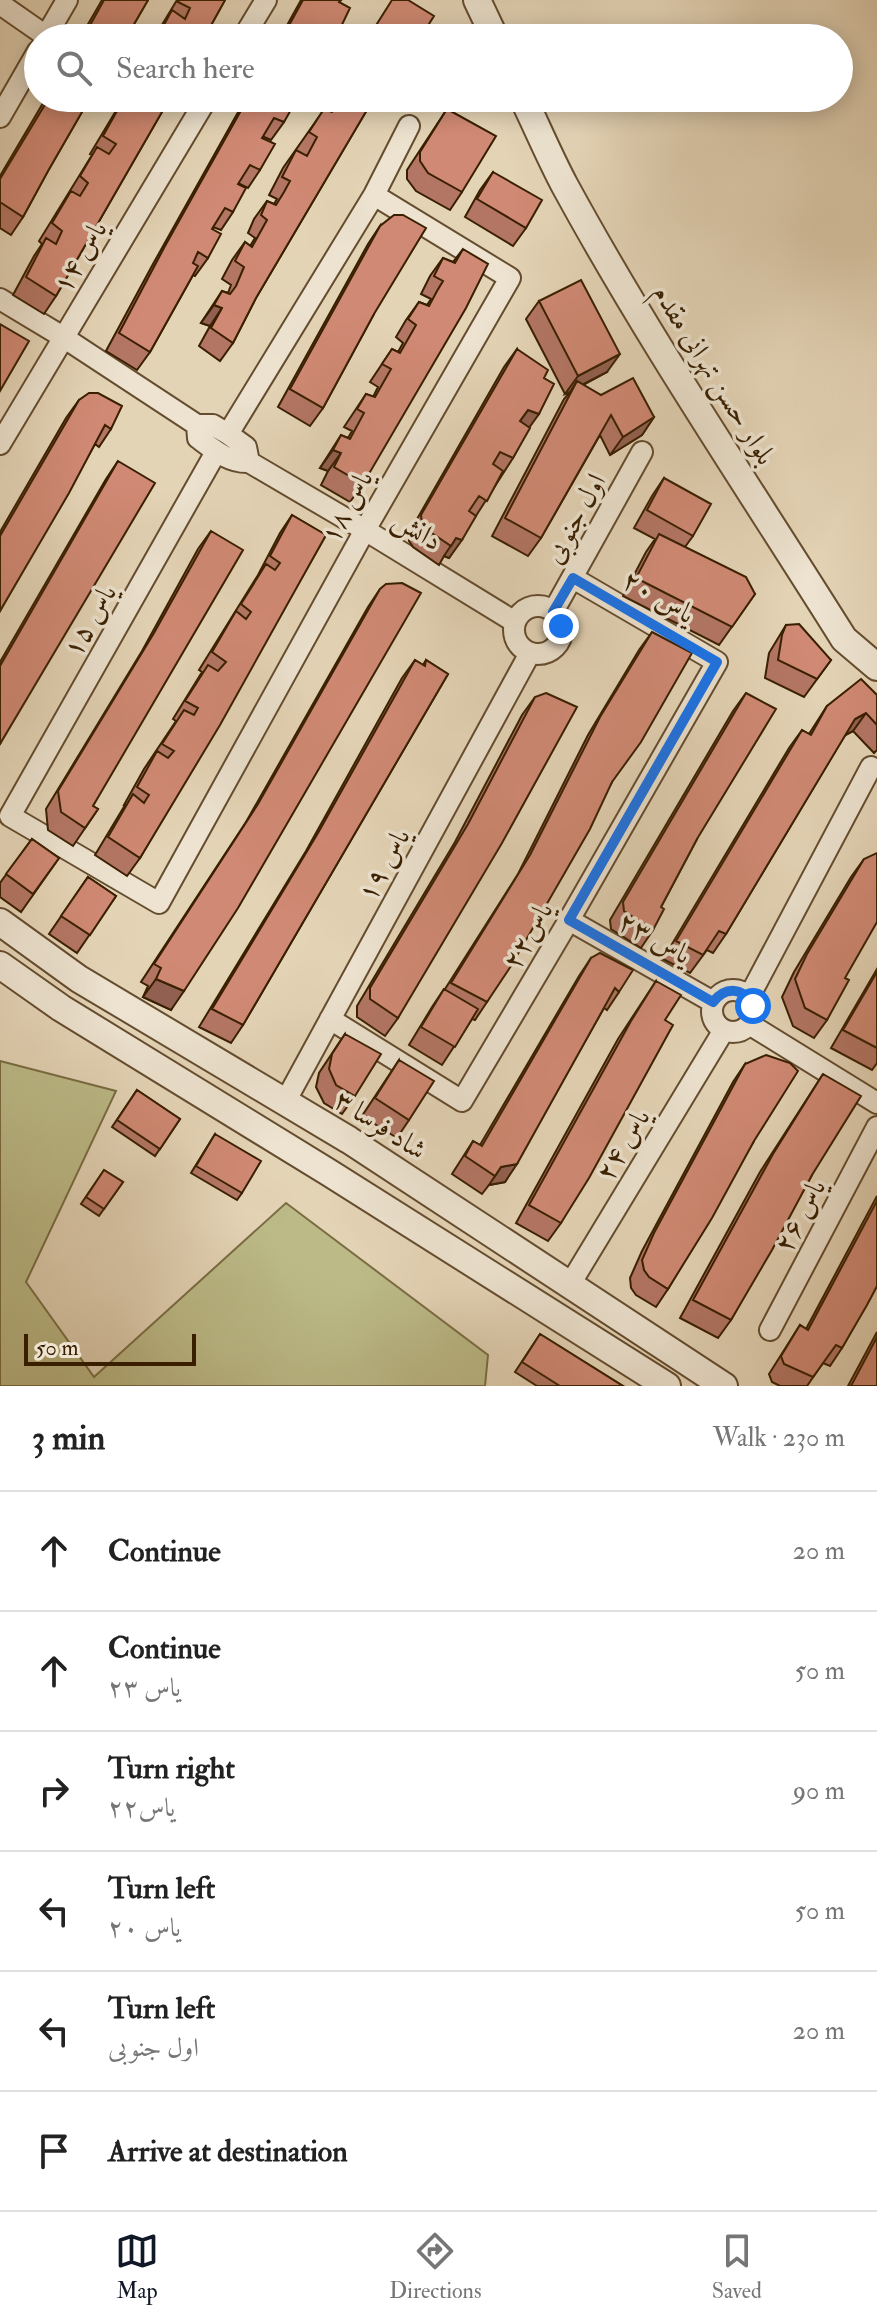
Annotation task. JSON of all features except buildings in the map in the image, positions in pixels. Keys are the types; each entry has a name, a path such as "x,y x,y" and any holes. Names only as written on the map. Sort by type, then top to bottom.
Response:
{"street":[{"path":"53,24 67,0"},
{"path":"251,24 266,0"},
{"path":"477,0 488,24"},
{"path":"0,4 24,25"},
{"path":"0,117 24,75"},
{"name":"یاس ۱۴","path":"0,444 199,112"},
{"name":"بلوار حسن تهرانی مقدم","path":"530,112 564,184 698,410 844,639 877,667"},
{"path":"228,434 374,195 409,126"},
{"name":"یاس ۱۸","path":"159,903 365,530 510,278 374,195"},
{"path":"0,299 197,425 213,425 228,434 246,447 249,462 238,462 216,452 198,438 197,425"},
{"name":"یاس ۱۵","path":"159,903 10,816 216,452"},
{"name":"اول جنوبی","path":"553,612 642,452"},
{"name":"دانش","path":"249,462 515,622"},
{"name":"یاس ۲۰","path":"573,578 717,662"},
{"path":"539,606 553,612 561,626 559,642 546,653 530,653 518,644 514,637 515,622 524,610 539,606"},
{"name":"یاس ۱۹","path":"285,1102 530,653"},
{"name":"یاس۲۲","path":"330,1019 462,1101 717,662"},
{"path":"749,997 871,767"},
{"name":"یاس ۲۳","path":"569,920 713,1002"},
{"name":"شاد فرسا ۳","path":"0,922 79,979 349,1140 724,1386"},
{"path":"0,965 61,1008 667,1386"},
{"path":"730,990 740,991 749,997 753,1016 742,1030 724,1030 715,1023 711,1013 713,1002 720,994 730,990"},
{"path":"749,1024 877,1103"},
{"name":"یاس ۲۴","path":"569,1286 724,1030"},
{"name":"یاس ۲۶","path":"770,1330 877,1127"},
{"path":"328,1172 349,1140"}],"shaded area":[{"path":"0,1061 116,1091 26,1282 94,1377 286,1203 488,1355 485,1386 0,1386"}],"route":[{"path":"561,626 553,612 573,578 717,662 569,920 713,1002 720,994 730,990 740,991 749,997 753,1006"}]}
